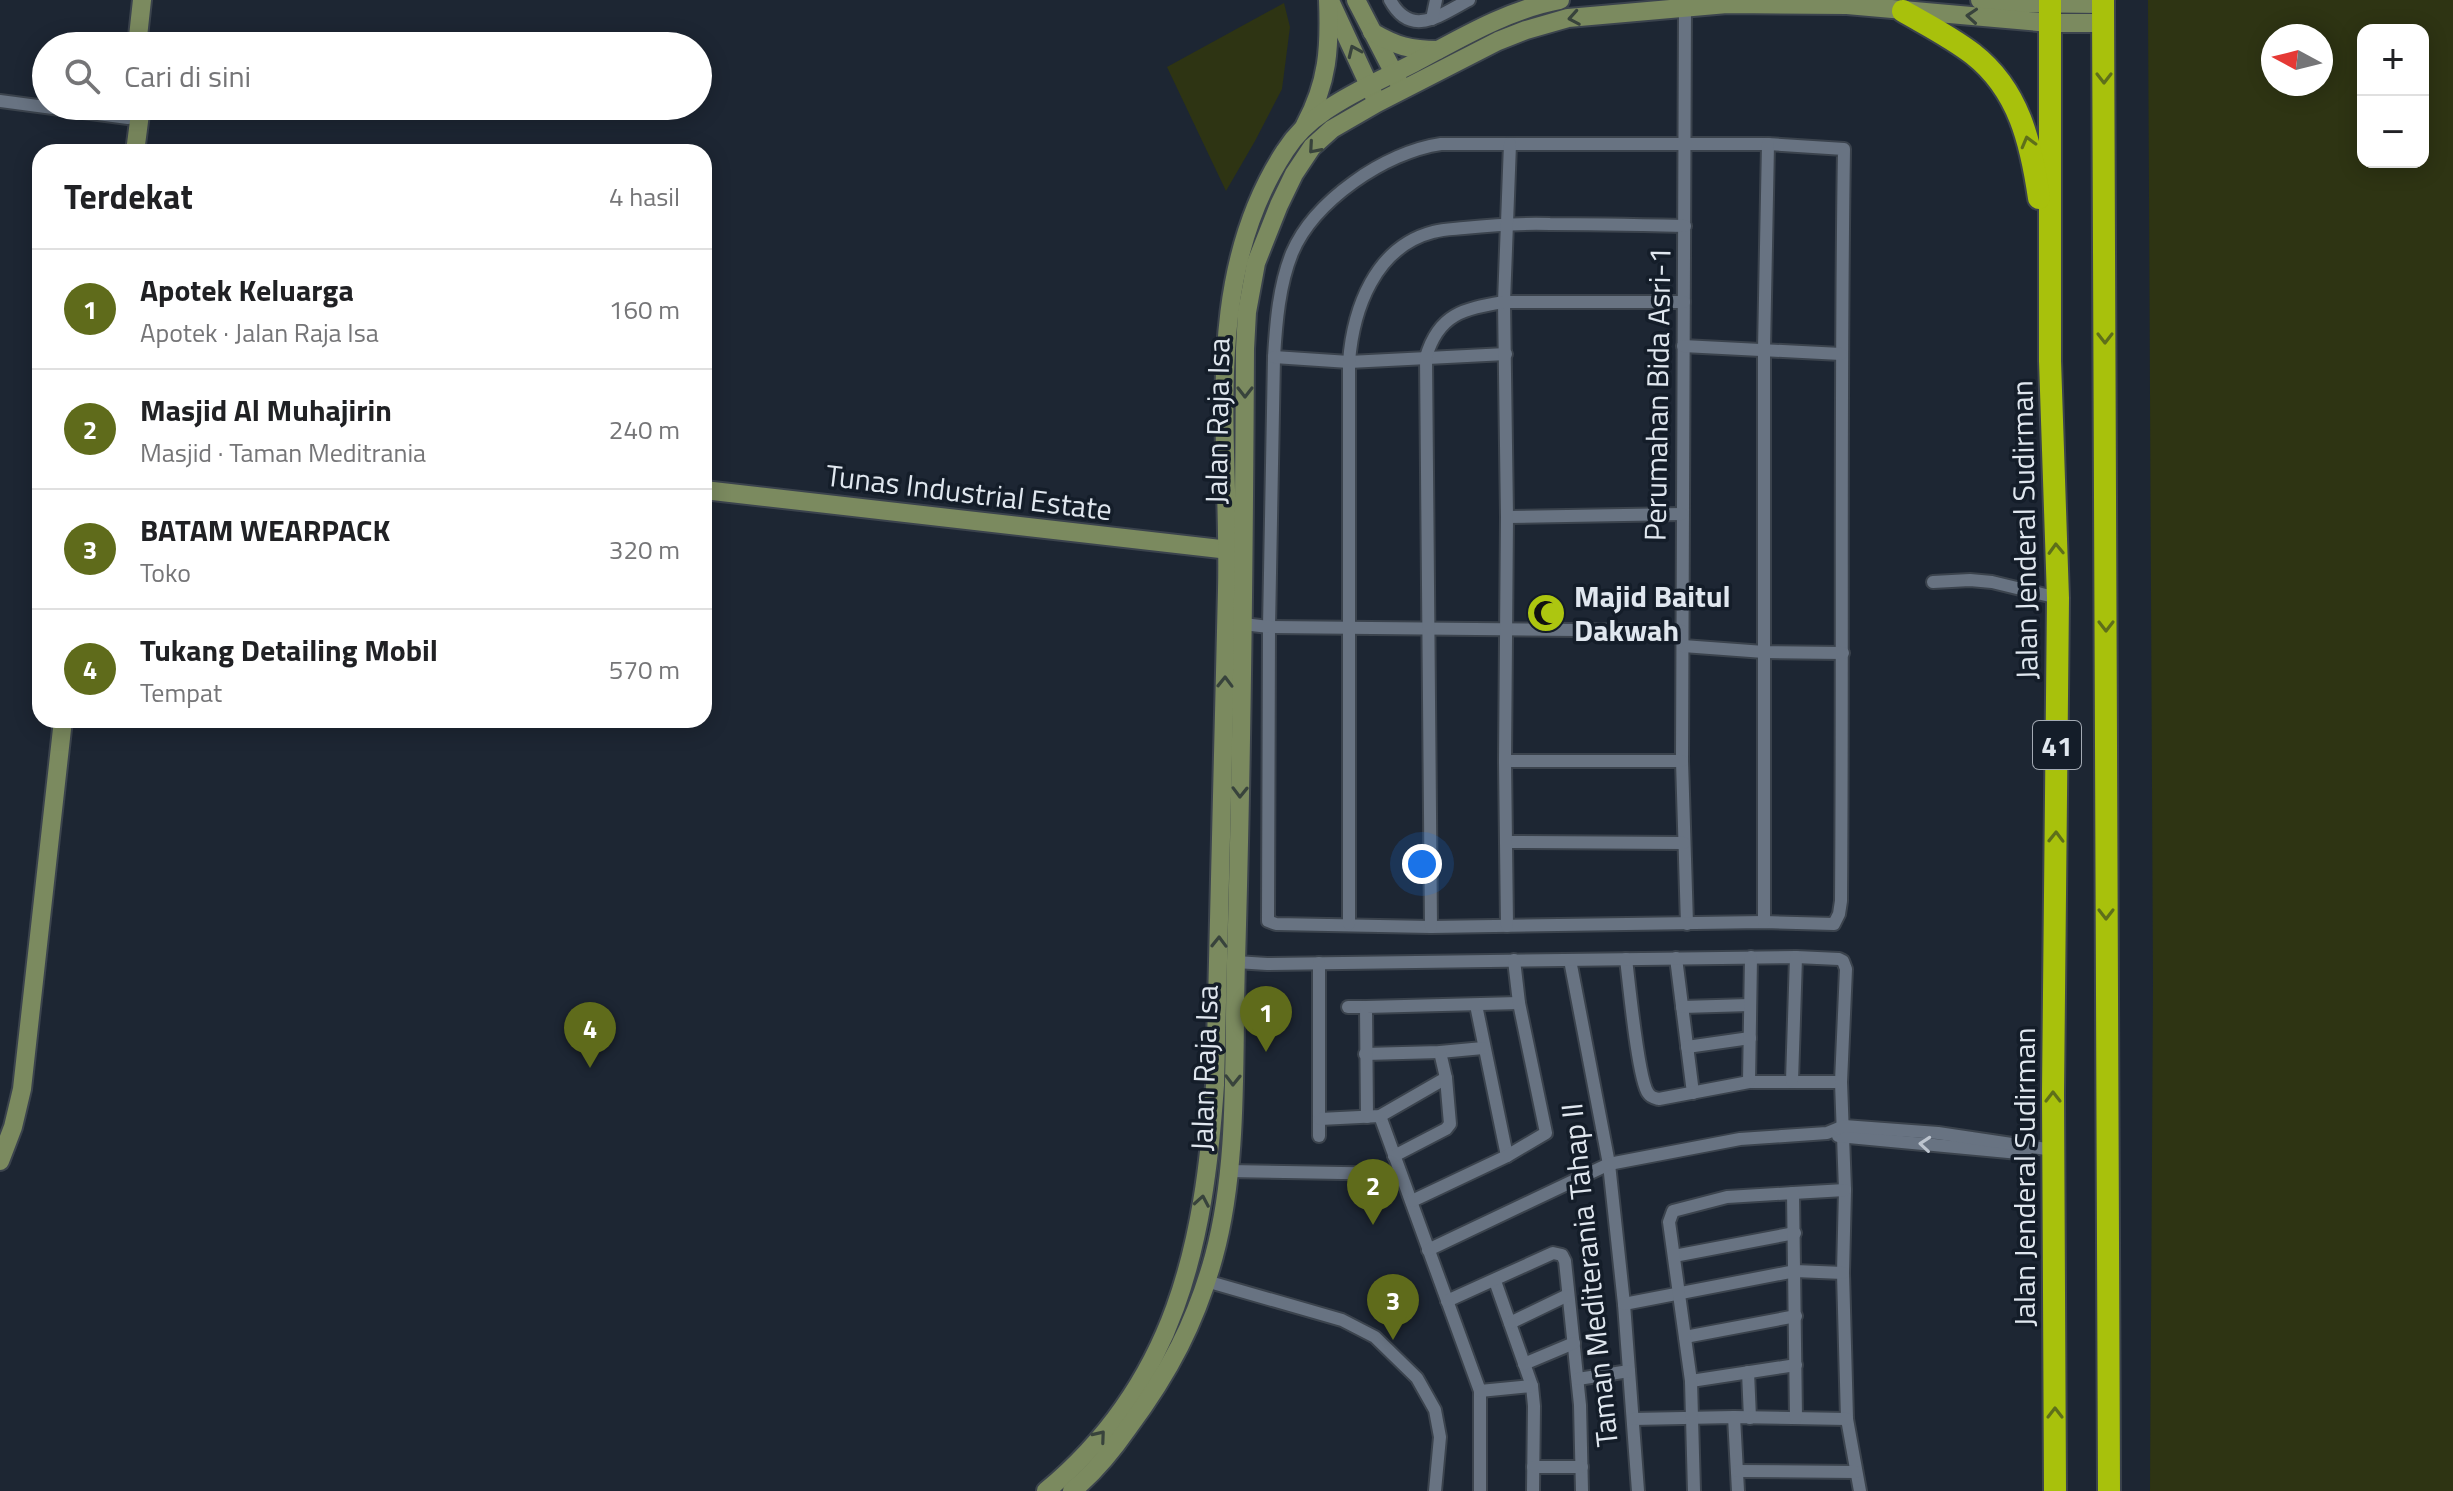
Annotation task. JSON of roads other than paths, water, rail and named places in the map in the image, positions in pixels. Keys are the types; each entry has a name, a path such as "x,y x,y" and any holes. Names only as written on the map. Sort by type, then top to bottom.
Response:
{"highway":[{"name":"Jalan Jenderal Sudirman","path":"2050,9 2050,361 2058,598 2053,1150 2055,1491"},
{"name":"41","path":"2103,9 2109,1491"},
{"path":"1903,11 1952,40 1991,70 2021,117 2030,146 2050,274"}],"main road":[{"path":"139,32 142,0"},
{"path":"149,32 152,0"},
{"path":"1329,0 1373,95"},
{"path":"1301,131 1314,108 1328,55 1329,0"},
{"path":"1356,0 1398,82"},
{"name":"Jalan Raja Isa","path":"1398,82 1439,50 1495,21 1560,0"},
{"name":"Jalan Raja Isa","path":"1980,0 2050,9"},
{"name":"Jalan Raja Isa","path":"1072,1491 1089,1477 1146,1388 1186,1337 1215,1253 1228,1171 1232,1121 1243,624 1224,467 1225,359 1229,305 1238,260 1258,200 1287,148 1327,109 1373,95 1526,30 1568,18 1727,4 1815,3 1903,11 2103,9"},
{"path":"1372,32 1395,45 1416,50 1439,50"},
{"name":"Jalan Raja Isa","path":"1046,1491 1146,1388 1185,1279 1210,1158 1215,1085 1247,312 1256,263 1294,174 1312,147 1373,95"},
{"path":"126,144 131,120"},
{"path":"133,120 135,144"},
{"name":"Tunas Industrial Estate","path":"712,491 1236,550"},
{"path":"0,1141 12,1088 54,728"},
{"path":"0,1161 13,1127 22,1089 62,728"}],"street":[{"path":"1390,0 1397,13 1419,21 1432,19 1469,0"},
{"path":"1432,19 1436,0"},
{"name":"Perumahan Bida Asri-1","path":"1685,7 1682,761 1687,924"},
{"path":"0,101 32,103"},
{"path":"1507,926 1504,302 1510,144"},
{"path":"1685,144 1768,144 1844,149 1841,354 1843,653 1839,914 1834,924 1764,922 1431,927 1273,924 1267,918 1274,357 1276,325 1291,256 1300,237 1320,212 1346,188 1397,156 1428,146 1685,144"},
{"path":"1764,922 1764,349 1768,144"},
{"path":"1349,924 1349,362 1352,333 1365,291 1380,268 1397,252 1433,232 1506,223 1685,226"},
{"path":"1431,927 1426,357 1444,323 1454,315 1475,307 1504,302 1684,302"},
{"path":"1683,346 1841,354"},
{"path":"1274,357 1349,362 1506,354"},
{"path":"1507,517 1682,514"},
{"path":"1933,582 1992,582 2058,598"},
{"path":"1243,624 1269,627 1682,631"},
{"path":"1683,646 1764,652 1843,653"},
{"path":"1505,761 1682,761"},
{"path":"1507,842 1684,843"},
{"path":"1749,1082 1751,957"},
{"path":"1236,962 1796,957 1839,959 1846,964 1841,1082 1845,1190 1843,1273 1847,1419 1860,1491"},
{"path":"1792,1081 1796,957"},
{"path":"1676,958 1693,1093"},
{"path":"1626,959 1642,1072 1648,1093 1659,1099 1749,1082 1841,1082"},
{"path":"1412,1201 1507,1156 1543,1136 1546,1131 1519,1003 1514,960"},
{"name":"Taman Mediterania Tahap II","path":"1570,960 1609,1164 1624,1304 1638,1491"},
{"path":"1319,963 1319,1136"},
{"path":"1348,1007 1519,1003"},
{"path":"1476,1005 1507,1156"},
{"path":"1682,1007 1750,1005"},
{"path":"1366,1007 1365,1054 1373,1116 1394,1156 1412,1201 1480,1391 1480,1491"},
{"path":"1687,1047 1750,1038"},
{"path":"1365,1054 1483,1048"},
{"path":"1394,1156 1449,1126 1451,1117 1440,1052"},
{"path":"1320,1119 1373,1116 1446,1078"},
{"path":"1428,1250 1609,1164 1740,1139 1844,1132 2053,1150"},
{"path":"1228,1171 1400,1174"},
{"path":"1694,1491 1691,1381 1670,1214 1677,1209 1727,1197 1845,1190"},
{"path":"1793,1193 1796,1418"},
{"path":"1674,1256 1795,1233"},
{"path":"1447,1301 1553,1253 1562,1255 1578,1379 1582,1491"},
{"path":"1624,1304 1795,1271 1843,1273"},
{"path":"1206,1281 1342,1320 1375,1337 1417,1378 1435,1410 1440,1437 1435,1491"},
{"path":"1495,1281 1532,1386 1533,1491"},
{"path":"1510,1323 1568,1295"},
{"path":"1685,1337 1796,1316"},
{"path":"1524,1364 1574,1343"},
{"path":"1691,1381 1796,1365"},
{"path":"1578,1379 1629,1371"},
{"path":"1748,1372 1750,1418"},
{"path":"1480,1391 1532,1386"},
{"path":"1734,1417 1738,1491"},
{"path":"1633,1419 1847,1419"},
{"path":"1533,1467 1582,1467"},
{"path":"1737,1471 1856,1472"}],"place":[{"name":"Majid Baitul Dakwah","path":"1546,613"},
{"name":"Apotek Keluarga","path":"1266,1052"},
{"name":"Tukang Detailing Mobil","path":"590,1068"},
{"name":"Masjid Al Muhajirin","path":"1373,1225"},
{"name":"BATAM WEARPACK","path":"1393,1340"}]}
